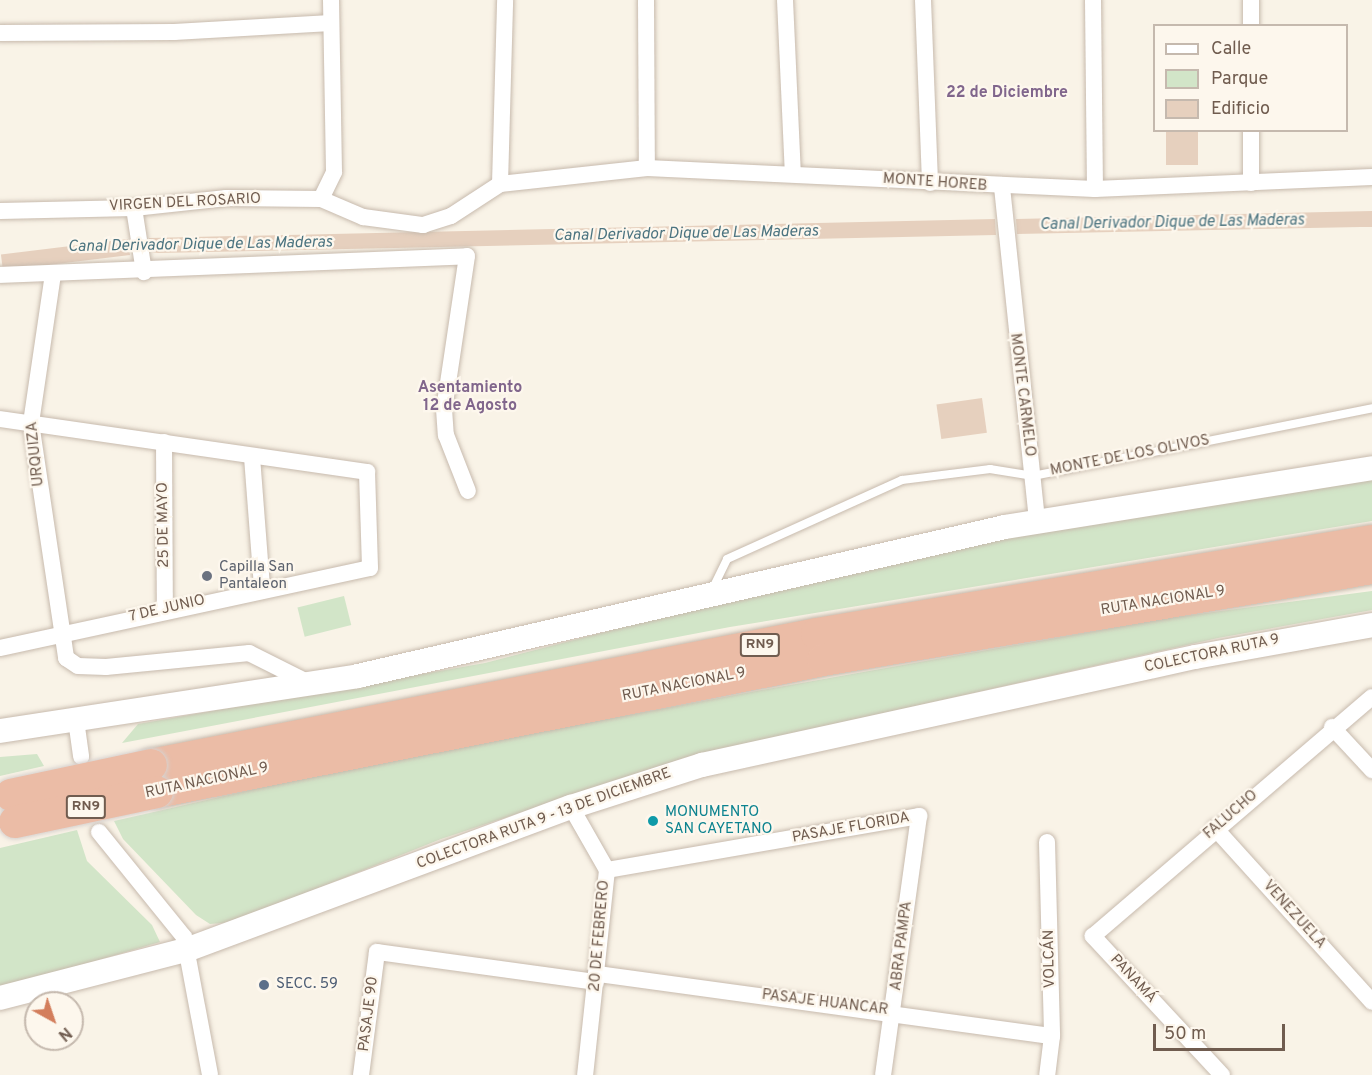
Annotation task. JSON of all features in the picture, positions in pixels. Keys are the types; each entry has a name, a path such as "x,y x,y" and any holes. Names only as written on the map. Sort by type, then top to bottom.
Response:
{"highway":[{"name":"RUTA NACIONAL 9","path":"7,810 817,634 1372,541"},
{"name":"RUTA NACIONAL 9","path":"154,778 800,664 1372,568"}],"street":[{"path":"321,199 334,171 331,0"},
{"path":"500,184 505,0"},
{"path":"646,0 647,168"},
{"path":"785,0 793,172"},
{"path":"923,0 930,183"},
{"path":"1093,0 1095,189"},
{"path":"1251,0 1251,24"},
{"path":"0,33 174,32 331,23"},
{"path":"1251,132 1251,183"},
{"name":"MONTE HOREB","path":"500,184 647,168 793,172 930,183 1095,189 1372,177"},
{"name":"VIRGEN DEL ROSARIO","path":"0,211 134,208 226,198 321,199 363,217 423,225 450,216 500,184"},
{"name":"MONTE CARMELO","path":"1002,187 1008,269 1037,521"},
{"path":"134,208 144,272"},
{"path":"0,275 144,272 467,256 444,409 446,435 468,491"},
{"name":"URQUIZA","path":"53,274 31,423 59,635 66,658 78,666 249,653 309,683"},
{"path":"0,419 252,457 262,588"},
{"name":"25 DE MAYO","path":"164,442 165,609"},
{"name":"7 DE JUNIO","path":"0,648 262,588 370,568 367,472 252,457"},
{"path":"0,731 309,683 465,653 711,593 1037,521 1372,468"},
{"name":"COLECTORA RUTA 9","path":"1053,689 1372,625"},
{"name":"COLECTORA RUTA 9 - 13 DE DICIEMBRE","path":"186,950 571,807 702,765 1053,689"},
{"name":"FALUCHO","path":"1092,936 1332,727 1372,697"},
{"path":"76,720 81,757"},
{"path":"1332,727 1372,770"},
{"name":"20 DE FEBRERO","path":"571,807 606,870 597,978 585,1075"},
{"name":"PASAJE FLORIDA","path":"606,870 919,816"},
{"name":"ABRA PAMPA","path":"883,1075 894,1012 919,816"},
{"name":"VENEZUELA","path":"1215,828 1372,1002"},
{"path":"99,831 118,862 176,922 186,950 210,1075"},
{"name":"VOLCÁN","path":"1047,842 1052,1036 1047,1075"},
{"name":"PANAMÁ","path":"1092,936 1222,1075"},
{"path":"0,998 186,950"},
{"name":"PASAJE HUANCAR","path":"377,952 894,1012 1052,1036"},
{"name":"PASAJE 90","path":"361,1075 377,952"}],"lane":[{"name":"MONTE DE LOS OLIVOS","path":"711,593 727,559 902,480 990,469 1033,476 1372,408"}],"green space":[{"path":"1372,475 1372,521 730,627 122,743 138,724 485,663 949,543"},
{"path":"1372,591 1372,610 1218,638 684,758 441,839 234,922 210,924 196,915 123,839 114,821 352,767 756,691 1168,618"},
{"path":"344,596 351,625 305,637 297,608"},
{"path":"37,754 44,766 0,776 0,757"},
{"path":"77,830 87,861 152,925 160,942 0,989 0,848"}],"building":[{"path":"1166,132 1198,132 1198,165 1166,165"},
{"path":"1372,211 1372,227 1017,234 1016,219"},
{"path":"995,219 996,235 158,253 151,252 149,238"},
{"path":"128,239 130,255 3,270 1,255"},
{"path":"982,398 987,433 941,439 936,404"}],"place":[{"name":"Capilla San Pantaleon","path":"207,576"},
{"name":"MONUMENTO SAN CAYETANO","path":"653,821"},
{"name":"SECC. 59","path":"264,985"}],"district":[{"name":"22 de Diciembre","path":"1007,93"},
{"name":"Asentamiento 12 de Agosto","path":"470,397"}],"water label":[{"name":"Canal Derivador Dique de Las Maderas","path":"1172,223"},
{"name":"Canal Derivador Dique de Las Maderas","path":"686,234"},
{"name":"Canal Derivador Dique de Las Maderas","path":"200,245"}]}
